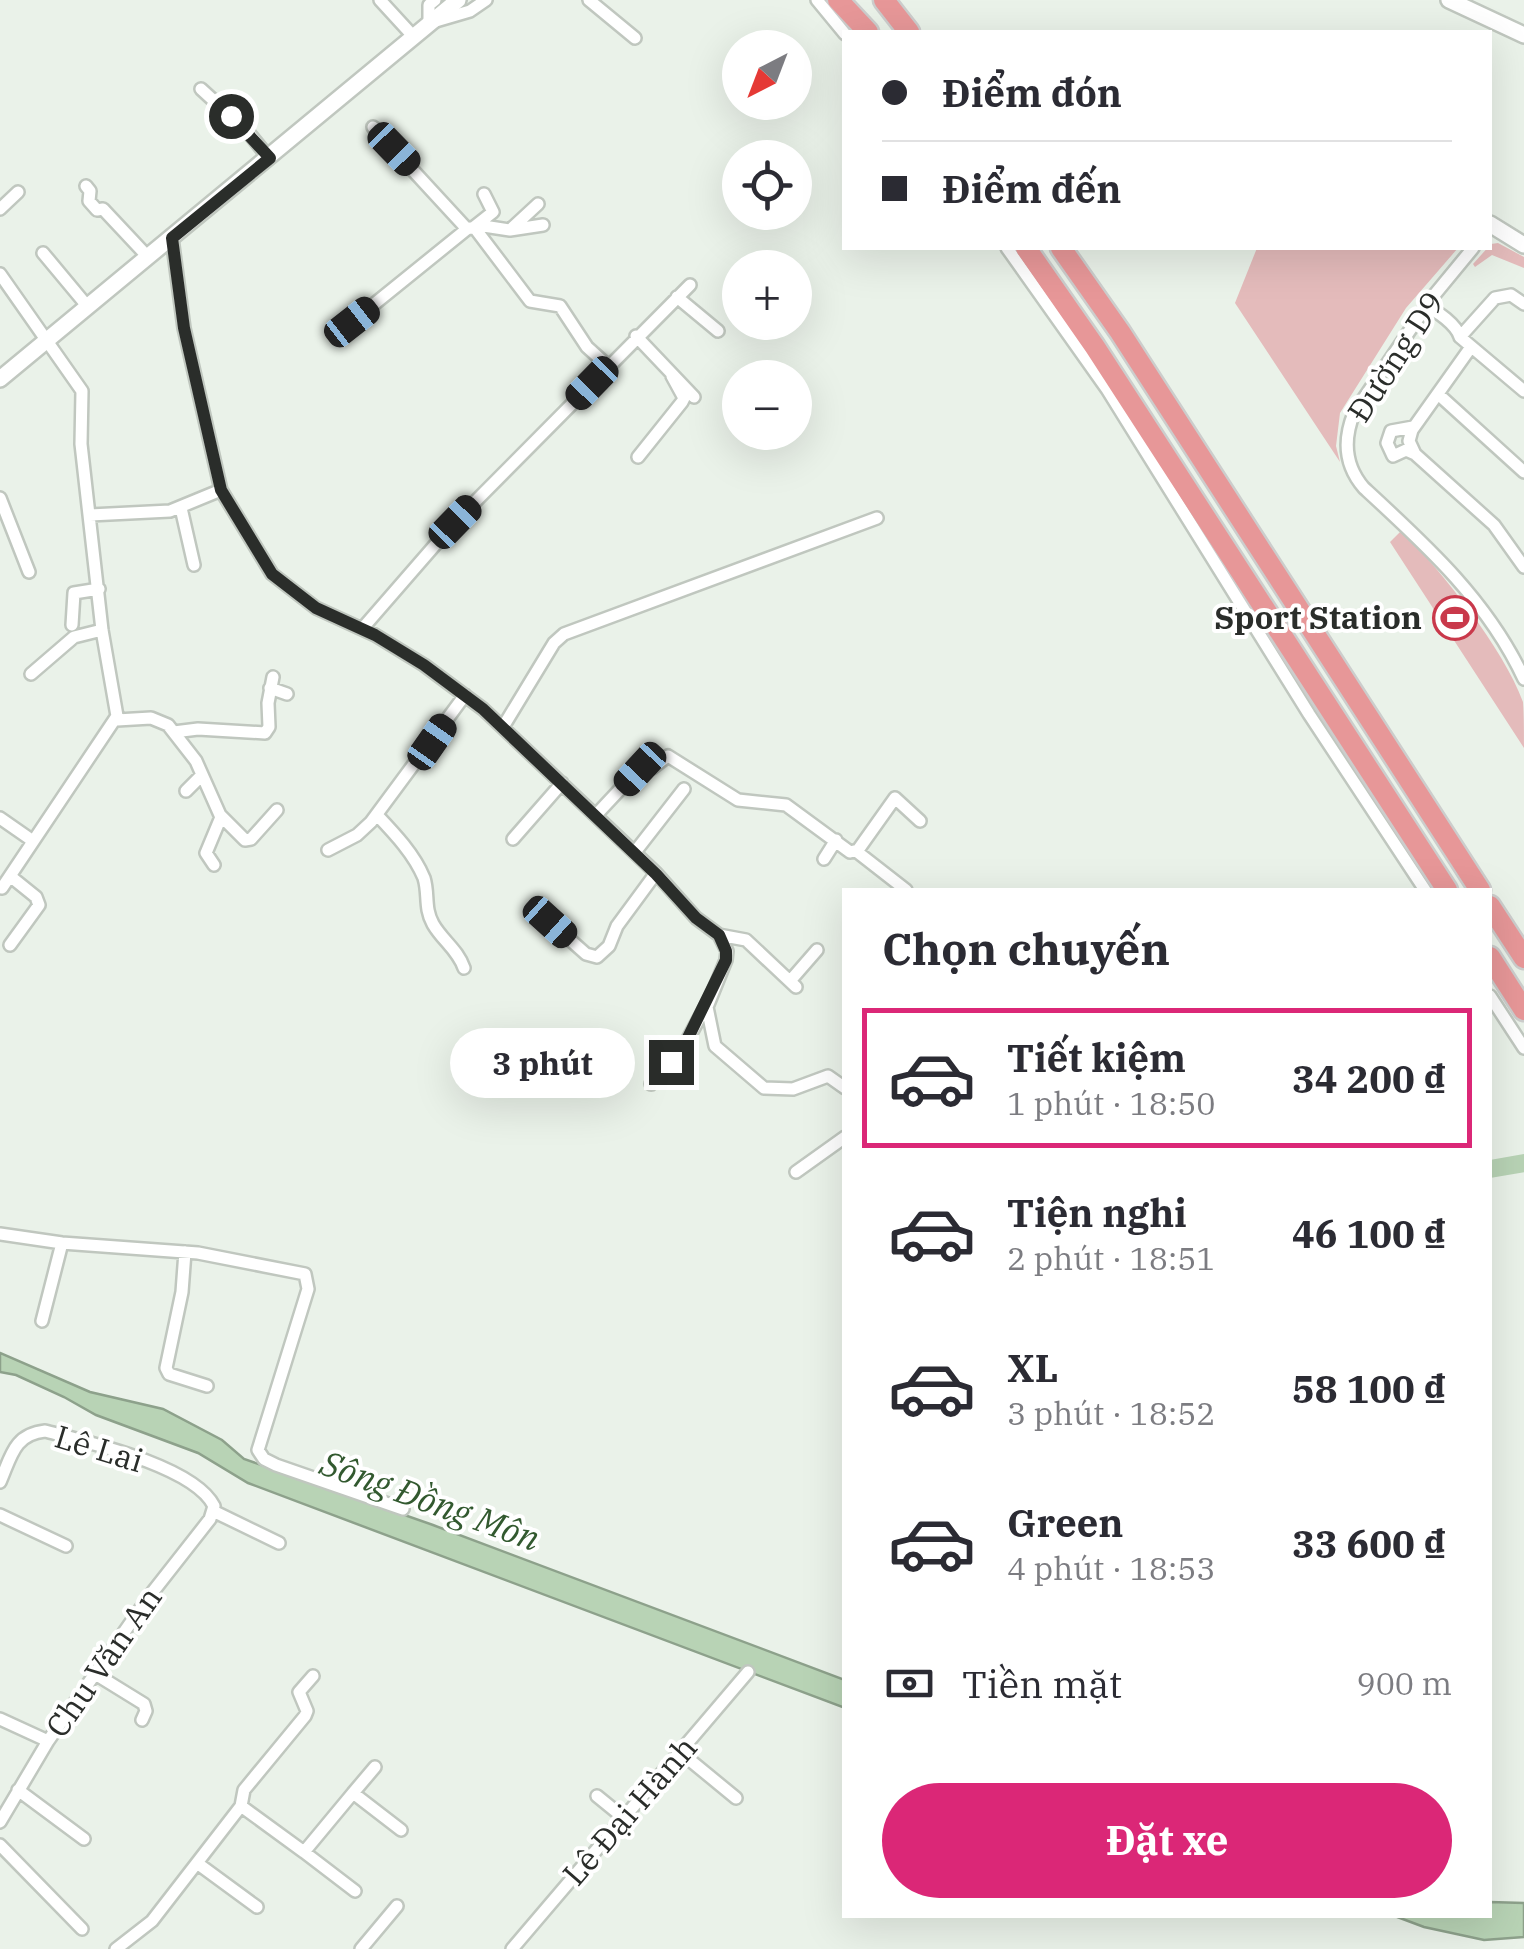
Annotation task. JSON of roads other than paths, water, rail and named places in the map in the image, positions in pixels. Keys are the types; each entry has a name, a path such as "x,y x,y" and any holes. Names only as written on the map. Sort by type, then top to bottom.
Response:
{"highway":[{"path":"838,0 869,30"},
{"path":"850,0 870,30"},
{"path":"884,0 909,30"},
{"path":"892,0 910,30"},
{"path":"1027,250 1095,347 1446,888"},
{"path":"1062,250 1120,332 1479,888"},
{"path":"1492,909 1524,958"},
{"path":"1492,960 1524,1010"}],"main road":[{"path":"0,379 458,0"},
{"path":"1449,0 1524,34"},
{"path":"1492,226 1524,245"}],"street":[{"path":"380,0 413,36"},
{"path":"429,2 428,23 470,11 486,0"},
{"path":"589,0 635,38"},
{"path":"817,0 842,30"},
{"path":"201,89 270,158"},
{"path":"373,127 473,227 530,301 560,306 587,347 608,366"},
{"path":"86,186 89,201 97,210 103,209 148,257"},
{"path":"0,209 18,192"},
{"path":"352,322 493,212 484,194"},
{"path":"510,230 538,204"},
{"path":"473,227 510,230 543,224"},
{"path":"172,238 184,328 221,490 272,574 316,608 424,665 465,695 634,852 696,918 719,935 746,940 793,984 817,950"},
{"path":"1008,250 1107,388 1309,714 1423,888"},
{"name":"Đường D9","path":"1471,250 1426,308 1351,419 1347,446 1354,476 1448,567 1519,651"},
{"path":"43,253 88,307"},
{"path":"0,274 82,391 81,444 102,630 117,720 2,888"},
{"path":"362,629 455,522 690,285"},
{"path":"1460,337 1488,305 1503,295 1517,297 1524,304"},
{"path":"677,297 718,331"},
{"path":"1426,308 1452,336 1460,337 1524,391"},
{"path":"636,336 694,396"},
{"path":"1415,454 1409,441 1413,427 1471,347"},
{"path":"638,457 684,398 672,376"},
{"path":"1438,394 1524,472"},
{"path":"1413,427 1389,432 1386,443 1392,456 1406,450 1415,454 1494,526 1524,567"},
{"path":"90,515 181,508 221,490"},
{"path":"0,498 28,572"},
{"path":"181,508 194,565"},
{"path":"502,726 564,634 877,518"},
{"path":"72,625 74,592 99,589"},
{"path":"31,674 74,637 102,630"},
{"path":"1519,651 1524,678"},
{"path":"174,732 198,728 265,733 270,727 270,686"},
{"path":"270,686 287,694"},
{"path":"270,686 280,710"},
{"path":"328,850 357,835 377,816 465,695"},
{"path":"117,720 151,718 174,732 191,753 221,816 248,841 277,810"},
{"path":"596,816 640,769 652,768 668,756 738,800 786,805 903,888"},
{"path":"186,791 202,775"},
{"path":"513,839 562,783"},
{"path":"634,852 684,789"},
{"path":"856,852 896,798 920,820"},
{"path":"214,864 206,853 221,816"},
{"path":"377,816 419,869 425,880 427,912 464,968"},
{"path":"0,818 33,840"},
{"path":"824,859 836,840"},
{"path":"550,922 586,954 597,957 609,946 617,926 656,874"},
{"path":"10,876 39,901 10,946"},
{"path":"651,1084 682,1050 708,1001 726,960 719,935"},
{"path":"1492,999 1524,1048"},
{"path":"708,1001 715,1046 761,1087 794,1089 828,1076 842,1086"},
{"path":"796,1172 842,1139"},
{"path":"0,1234 185,1252 305,1274 308,1289 258,1450 276,1466 403,1509"},
{"path":"42,1321 62,1243"},
{"path":"185,1252 182,1292 166,1368 168,1374 208,1386"},
{"name":"Lê Lai","path":"0,1482 17,1444 26,1434 45,1431 164,1469 196,1485 214,1508 280,1544"},
{"name":"Chu Văn An","path":"0,1822 48,1740 214,1508"},
{"path":"0,1515 66,1546"},
{"name":"Lê Đại Hành","path":"512,1949 748,1672"},
{"path":"96,1674 144,1704 142,1720"},
{"path":"121,1948 152,1921 242,1806 244,1790 306,1716 298,1692 313,1676"},
{"path":"0,1719 48,1740"},
{"path":"680,1752 736,1798"},
{"path":"304,1852 375,1767"},
{"path":"18,1790 84,1839"},
{"path":"353,1793 400,1830"},
{"path":"597,1796 624,1818"},
{"path":"242,1806 355,1891"},
{"path":"0,1846 82,1929"},
{"path":"197,1863 257,1906"},
{"path":"361,1949 397,1906"}],"waterway":[{"path":"1492,1169 1524,1163"}],"place":[{"name":"Sport Station","path":"1455,618"}],"water label":[{"name":"Sông Đồng Môn","path":"430,1501"}]}
